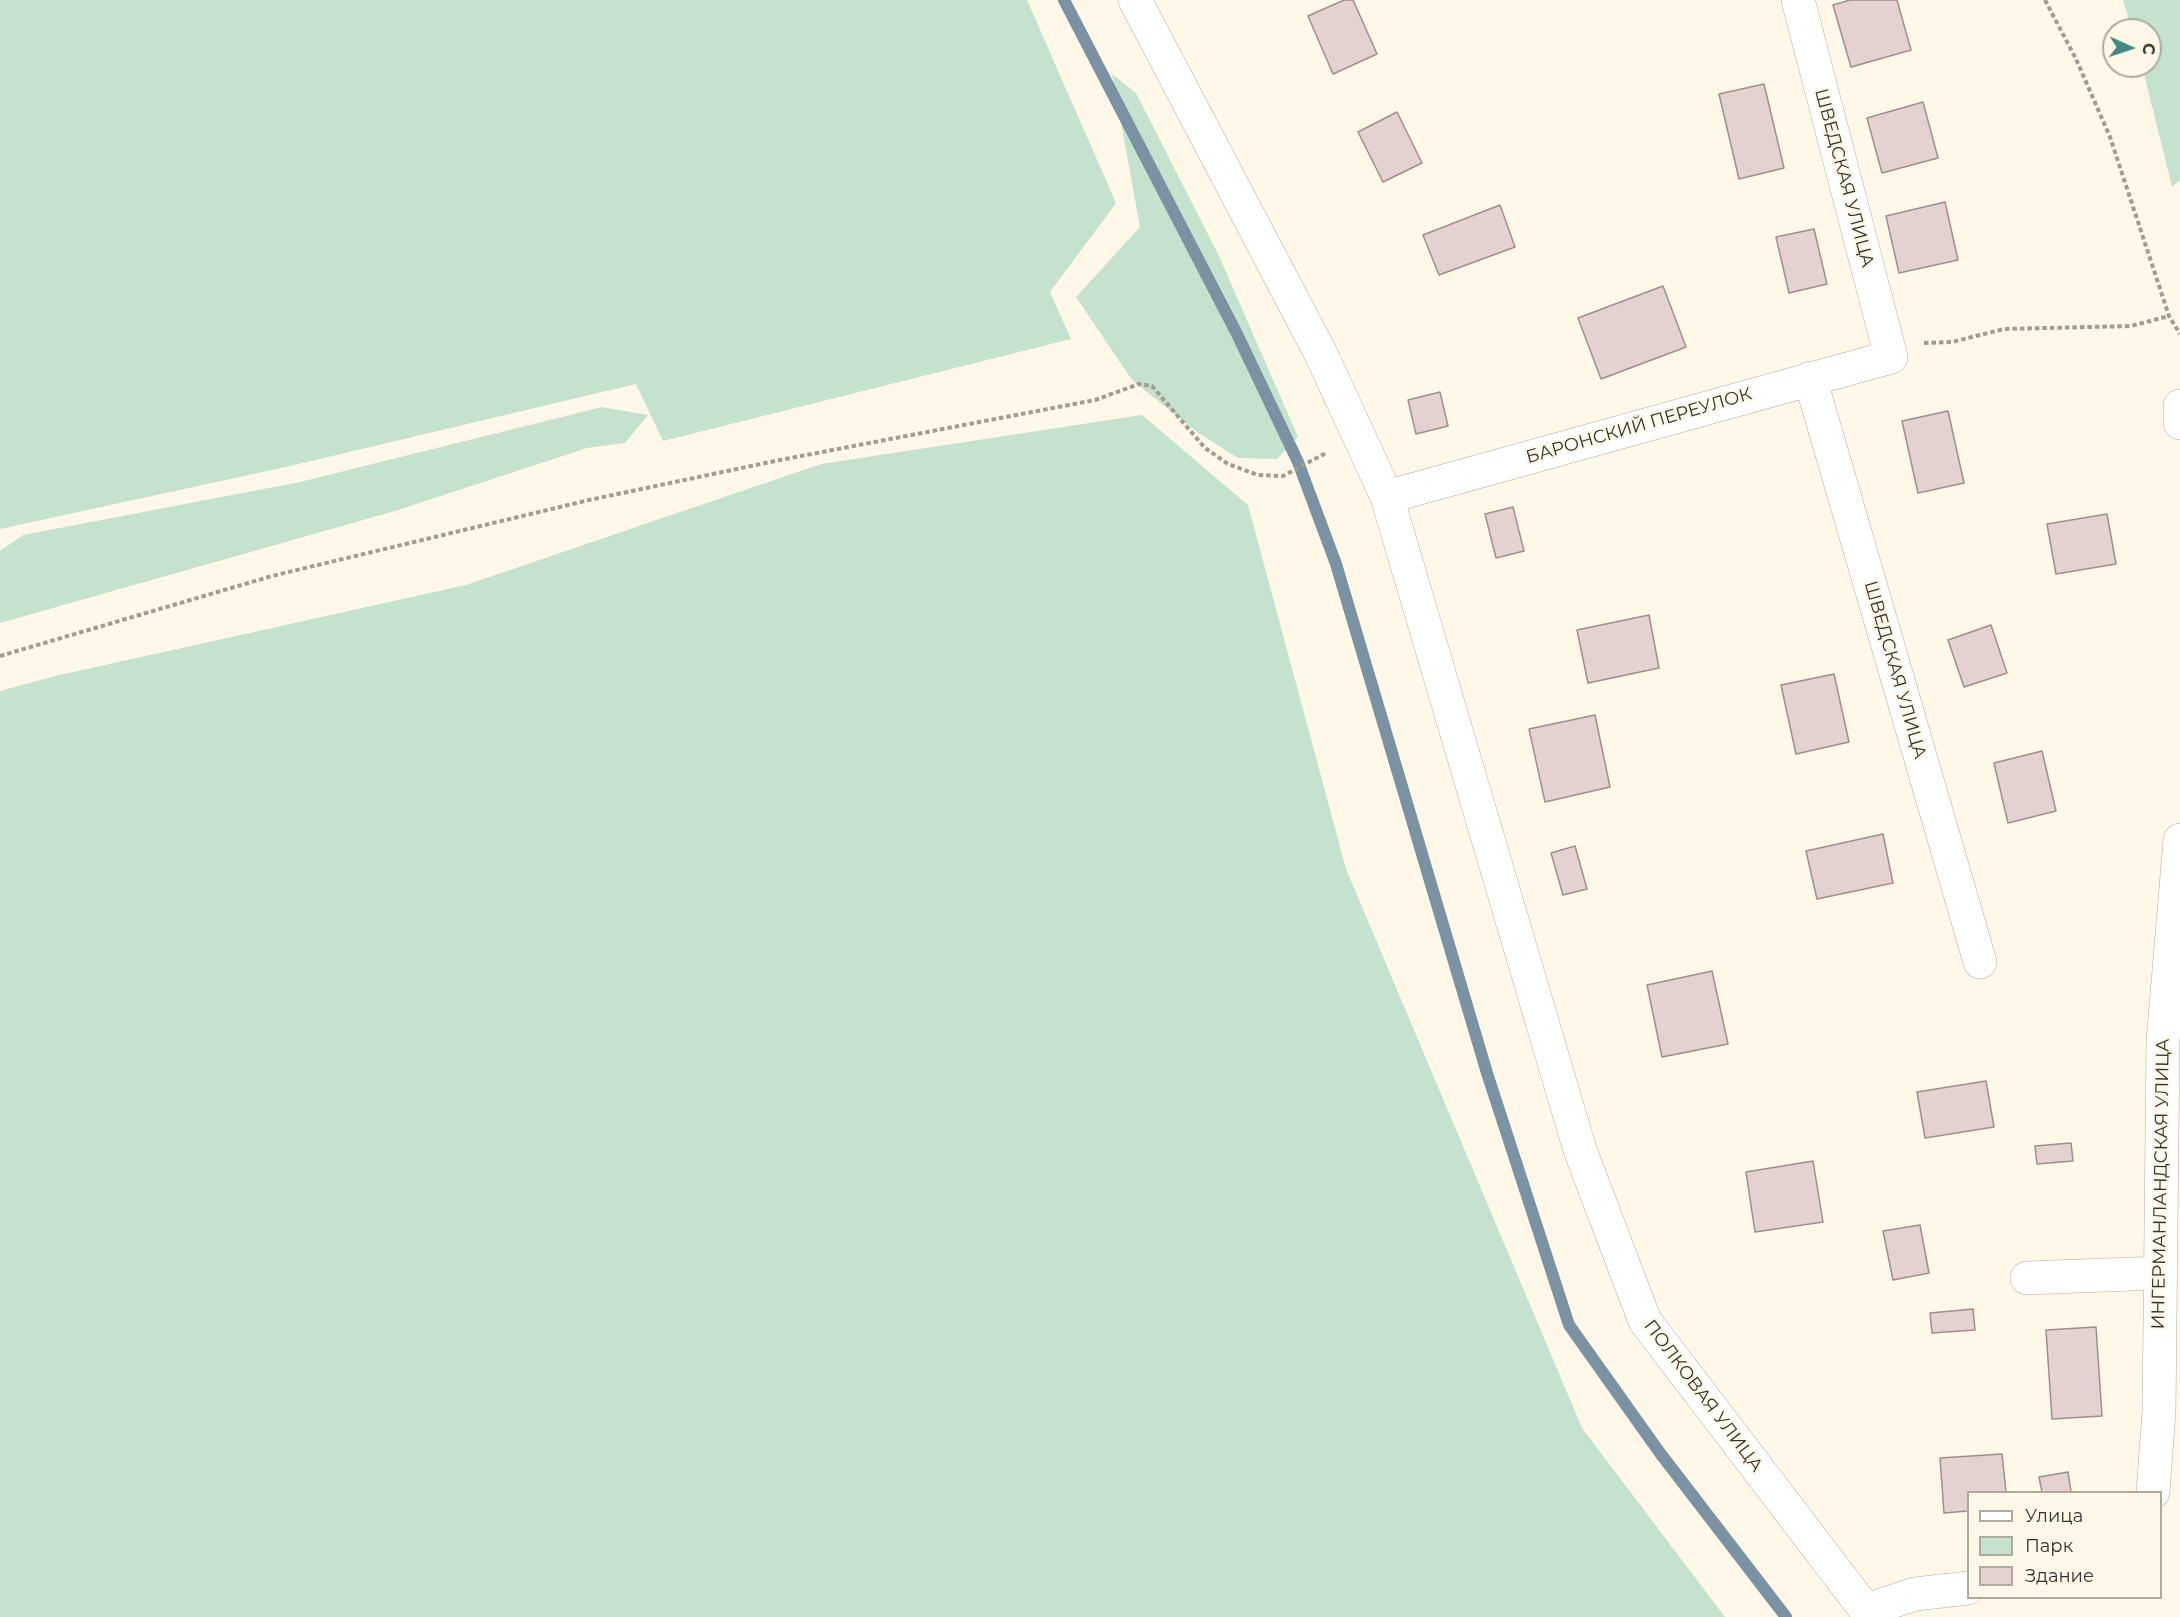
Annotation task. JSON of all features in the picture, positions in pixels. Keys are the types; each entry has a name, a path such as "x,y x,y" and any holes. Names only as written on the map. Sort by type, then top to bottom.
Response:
{"street":[{"name":"ПОЛКОВАЯ УЛИЦА","path":"1135,0 1321,354 1387,497 1581,1150 1645,1321 1869,1613"},
{"name":"ШВЕДСКАЯ УЛИЦА","path":"1798,0 1891,357"},
{"name":"БАРОНСКИЙ ПЕРЕУЛОК","path":"1387,497 1891,357"},
{"name":"ШВЕДСКАЯ УЛИЦА","path":"1810,378 1980,962"},
{"path":"2180,406 2180,423"},
{"name":"ИНГЕРМАНЛАНДСКАЯ УЛИЦА","path":"2153,1491 2159,1411 2163,1041 2180,840"},
{"path":"2026,1278 2159,1273"},
{"path":"1869,1613 1915,1594 1967,1588"}],"path":[{"path":"2045,0 2076,59 2110,137 2169,316 2180,334"},
{"path":"1891,357 1914,343 1952,342 2004,329 2131,326 2169,316"},
{"path":"0,656 272,576 589,500 1095,400 1139,384 1152,386 1205,448 1228,464 1257,475 1283,476 1321,456"}],"green space":[{"path":"0,0 1027,0 1116,203 1050,292 1071,339 663,441 636,384 290,466 0,529"},
{"path":"2123,0 2180,0 2180,180 2172,187 2145,78 2162,78 2162,18 2128,18"},
{"path":"1112,74 1136,93 1219,256 1298,437 1277,459 1238,458 1197,432 1132,380 1076,297 1140,227"},
{"path":"602,407 648,415 625,443 587,448 395,511 0,623 0,551 23,535 300,482"},
{"path":"1142,415 1248,505 1346,869 1582,1428 1725,1617 0,1617 0,691 55,676 466,585 821,464"}],"building":[{"path":"1344,0 1353,0 1377,54 1333,74 1308,16"},
{"path":"1850,0 1897,0 1911,50 1851,67 1833,5"},
{"path":"1764,84 1784,168 1739,179 1719,94"},
{"path":"1923,102 1938,158 1882,173 1867,118"},
{"path":"1397,112 1422,163 1383,182 1358,132"},
{"path":"1945,202 1958,260 1899,273 1886,216"},
{"path":"1500,205 1515,247 1439,275 1423,235"},
{"path":"1814,229 1827,284 1789,293 1776,237"},
{"path":"1663,286 1686,347 1601,379 1578,318"},
{"path":"1440,392 1448,426 1416,434 1408,400"},
{"path":"1948,411 1964,483 1918,493 1902,421"},
{"path":"1513,507 1524,551 1496,558 1485,514"},
{"path":"2107,514 2116,564 2056,574 2047,524"},
{"path":"1649,615 1659,668 1588,683 1577,630"},
{"path":"1991,625 2007,673 1964,687 1948,640"},
{"path":"1834,674 1849,742 1796,754 1781,685"},
{"path":"1595,715 1610,787 1545,802 1529,729"},
{"path":"2042,751 2056,811 2008,823 1994,763"},
{"path":"1883,834 1893,883 1817,899 1806,851"},
{"path":"1575,846 1587,889 1563,895 1551,853"},
{"path":"1712,971 1728,1044 1662,1057 1647,985"},
{"path":"1986,1081 1994,1127 1925,1138 1917,1092"},
{"path":"2071,1143 2073,1161 2037,1164 2035,1146"},
{"path":"1813,1161 1823,1222 1755,1232 1746,1172"},
{"path":"1920,1225 1929,1273 1893,1280 1883,1231"},
{"path":"1973,1309 1975,1330 1932,1333 1930,1313"},
{"path":"2096,1327 2102,1416 2052,1419 2046,1330"},
{"path":"2002,1454 2006,1491 1967,1491 1967,1511 1944,1513 1940,1458"},
{"path":"2068,1472 2071,1491 2042,1491 2039,1477"}],"waterway":[{"path":"1064,0 1237,334 1298,462 1336,564 1487,1073 1569,1325 1660,1453 1786,1617"}]}
